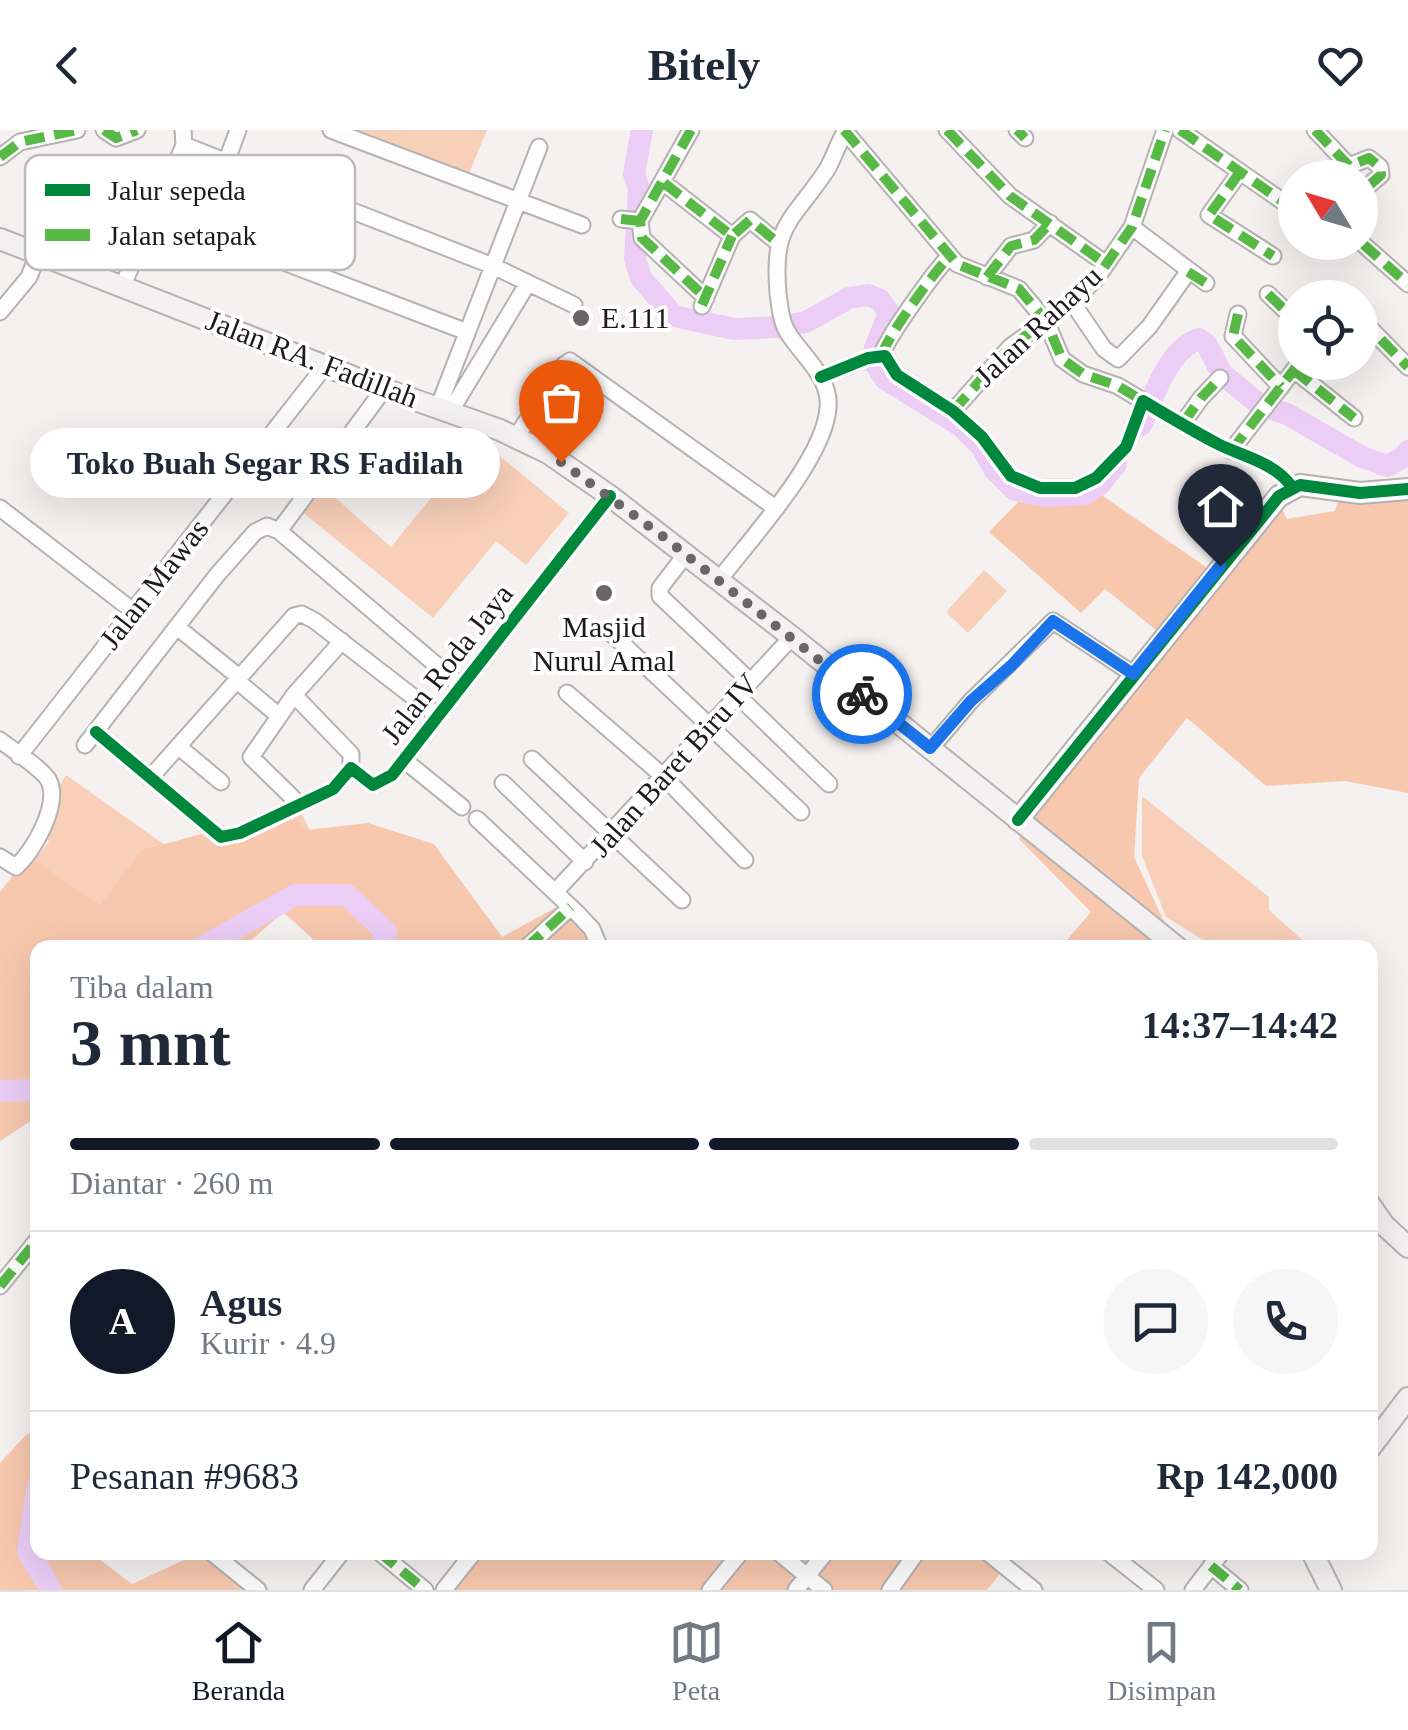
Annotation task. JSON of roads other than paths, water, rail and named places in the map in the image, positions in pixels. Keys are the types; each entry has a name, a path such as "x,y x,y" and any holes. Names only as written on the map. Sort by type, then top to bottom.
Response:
{"main road":[{"name":"Jalan RA. Fadillah","path":"0,238 25,249"},
{"name":"Jalan RA. Fadillah","path":"82,270 516,437 548,453 792,637 1168,940"},
{"path":"1018,820 1271,504 1292,487 1312,485 1360,494 1408,489"},
{"path":"1378,1216 1408,1247"},
{"path":"1378,1437 1408,1398"},
{"path":"1316,1560 1331,1590"}],"street":[{"path":"1,153 20,142 77,130"},
{"path":"104,130 116,138 137,130"},
{"path":"228,155 238,130"},
{"path":"330,130 582,225"},
{"path":"691,130 664,183 634,221 642,238 704,302 732,236 750,220 777,242"},
{"path":"719,580 806,464 822,432 829,406 821,377 783,322 777,242 828,168 845,130 950,256 966,270 1004,280 1019,289 1046,321 1062,359 1083,374 1118,386 1232,451 1258,460 1285,477 1292,487"},
{"path":"947,130 1010,196 1106,264"},
{"name":"Jalan Rahayu","path":"953,411 1001,356 1096,279 1132,227 1165,130"},
{"path":"1180,130 1278,198"},
{"path":"1315,130 1343,160"},
{"path":"183,138 216,155"},
{"path":"444,410 468,332 539,147"},
{"path":"1240,172 1210,214 1272,256"},
{"path":"664,183 732,236"},
{"path":"355,211 493,266 574,305"},
{"path":"987,277 1011,246 1034,240 1050,223"},
{"path":"1132,227 1206,283"},
{"path":"821,377 876,356 907,317 932,274 950,256"},
{"path":"1378,258 1408,284"},
{"path":"0,312 32,270"},
{"path":"124,285 130,270"},
{"path":"303,270 468,332"},
{"path":"1072,302 1104,349 1118,359 1149,327 1188,272"},
{"path":"444,410 528,283"},
{"path":"1268,294 1278,304"},
{"path":"1238,314 1233,336 1281,387"},
{"path":"1378,336 1408,367"},
{"path":"876,356 904,381 953,411 982,437 1010,476 1029,485 1065,490 1096,478 1132,436 1147,403"},
{"path":"516,437 564,364 570,362 774,506"},
{"name":"Jalan Mawas","path":"19,756 325,366"},
{"path":"1183,424 1200,398 1220,378"},
{"path":"1232,451 1286,380"},
{"path":"1312,380 1354,418"},
{"path":"279,531 384,388"},
{"name":"Jalan Roda Jaya","path":"150,778 221,836 240,833 333,789 351,768 377,785 392,775 610,496"},
{"path":"0,508 133,611"},
{"path":"438,716 308,616 294,616 150,778 91,738 255,532 266,526 279,531 462,686"},
{"path":"686,554 660,588 660,596 750,681"},
{"path":"930,748 971,701 1053,621 1133,674"},
{"path":"177,627 279,716"},
{"path":"612,634 801,812"},
{"name":"Jalan Baret Biru IV","path":"555,892 792,637"},
{"path":"299,804 250,759 294,695 342,641"},
{"path":"567,692 663,776 745,860"},
{"path":"294,695 352,755 351,768"},
{"path":"737,695 829,784"},
{"path":"0,740 48,779 42,834 19,865 14,867 0,857"},
{"path":"179,747 221,782"},
{"path":"532,759 682,900"},
{"path":"404,760 462,807"},
{"path":"502,783 585,862"},
{"path":"477,820 571,907 592,929 597,940"},
{"path":"535,940 571,907"},
{"path":"2,1280 30,1248"},
{"path":"221,1560 258,1590"},
{"path":"312,1590 336,1560"},
{"path":"389,1560 425,1590"},
{"path":"444,1590 468,1560"},
{"path":"710,1590 734,1560"},
{"path":"788,1560 824,1590"},
{"path":"796,1590 820,1560"},
{"path":"890,1590 911,1560"},
{"path":"997,1560 1034,1590"},
{"path":"1118,1560 1156,1590"},
{"path":"1193,1590 1216,1560"},
{"path":"1218,1560 1240,1590"}],"waterway":[{"path":"642,130 634,174 639,189 635,259 641,278 674,316 734,329 778,327 806,322 849,298 868,295 880,300 889,313 875,348 875,363 885,379 961,426 1015,490 1046,496 1085,494 1099,485 1116,464"},
{"path":"1141,425 1170,363 1188,344 1199,339 1207,345 1222,374 1260,405 1287,414 1362,457 1387,466 1408,451"},
{"path":"215,940 295,895 347,895 386,932 384,940"},
{"path":"0,1091 30,1090"},
{"path":"30,1538 30,1554"},
{"path":"33,1560 51,1590"}],"place":[{"name":"E.111","path":"581,318"},
{"name":"Toko Buah Segar RS Fadilah","path":"561,462"},
{"name":"Masjid Nurul Amal","path":"604,593"}]}
